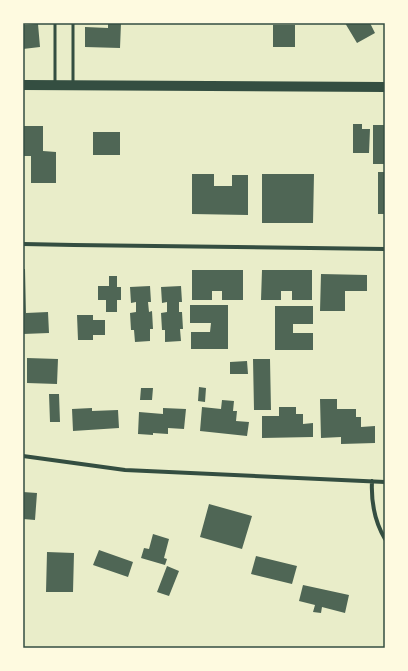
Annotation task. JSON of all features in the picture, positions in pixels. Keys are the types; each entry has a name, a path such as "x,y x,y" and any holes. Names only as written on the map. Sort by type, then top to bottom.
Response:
{"main road":[{"path":"23,86 385,87"}],"street":[{"path":"23,244 385,249"},
{"path":"23,456 125,470 385,482"},
{"path":"372,481 376,517 385,539"}],"lane":[{"path":"55,23 56,86"},
{"path":"73,23 73,86"}],"building":[{"path":"108,23 121,23 120,48 85,47 85,27 108,28"},
{"path":"345,23 370,23 375,33 357,43"},
{"path":"38,24 40,47 23,49 23,25"},
{"path":"273,25 295,25 295,47 273,47"},
{"path":"353,124 362,124 362,129 370,129 369,153 353,153"},
{"path":"373,125 385,125 385,164 373,164"},
{"path":"23,126 43,126 43,151 56,152 56,183 31,183 31,156 23,156"},
{"path":"93,132 120,132 120,155 93,155"},
{"path":"378,172 385,172 385,214 378,214"},
{"path":"192,174 214,174 214,186 232,186 232,175 248,175 248,215 192,214"},
{"path":"262,174 314,174 313,223 262,223"},
{"path":"23,269 25,269 26,313 48,312 49,333 23,334"},
{"path":"192,270 243,270 243,300 222,300 222,291 212,291 212,300 192,300"},
{"path":"262,270 312,270 312,300 292,300 292,291 281,291 281,300 261,300"},
{"path":"321,274 367,275 367,291 345,291 345,311 320,311"},
{"path":"109,276 117,276 117,287 121,287 121,300 117,300 117,312 106,312 106,300 98,300 98,286 109,286"},
{"path":"150,286 151,302 148,302 149,312 152,311 153,329 150,329 150,341 135,342 134,330 131,330 130,313 136,312 136,302 131,303 130,287"},
{"path":"181,286 182,302 179,302 179,312 182,312 183,329 180,329 181,341 165,342 165,330 162,330 161,313 167,312 167,302 162,303 161,287"},
{"path":"190,305 228,305 228,349 191,349 191,332 210,332 211,323 190,323"},
{"path":"275,306 313,306 313,324 293,324 293,333 313,333 313,350 275,350"},
{"path":"77,315 93,315 93,320 105,320 105,335 93,335 93,340 78,340"},
{"path":"27,358 58,359 57,384 27,383"},
{"path":"253,359 270,359 271,410 254,410"},
{"path":"247,361 248,374 230,374 230,362"},
{"path":"199,387 206,388 205,402 198,401"},
{"path":"141,388 153,388 152,400 140,400"},
{"path":"49,394 59,394 60,422 50,422"},
{"path":"320,399 337,399 337,409 356,409 356,417 361,417 361,427 375,426 375,443 341,444 341,437 321,438"},
{"path":"222,400 234,401 233,411 237,411 236,421 249,422 247,436 200,431 202,407 221,409"},
{"path":"279,407 296,407 296,414 303,414 303,424 313,423 313,437 262,438 262,416 279,416"},
{"path":"92,408 92,411 118,410 119,428 73,431 72,409"},
{"path":"163,408 186,409 184,429 168,428 168,434 138,434 139,412 163,414"},
{"path":"23,492 37,493 35,520 23,519"},
{"path":"209,504 252,516 242,549 200,537"},
{"path":"153,534 169,539 164,558 167,559 165,565 141,558 144,548 149,549"},
{"path":"99,550 133,562 128,577 93,565"},
{"path":"47,552 74,553 73,592 46,592"},
{"path":"256,556 297,566 292,584 251,574"},
{"path":"167,566 179,571 169,596 157,592"},
{"path":"303,585 349,595 345,613 322,607 321,613 313,612 315,605 299,601"}]}
